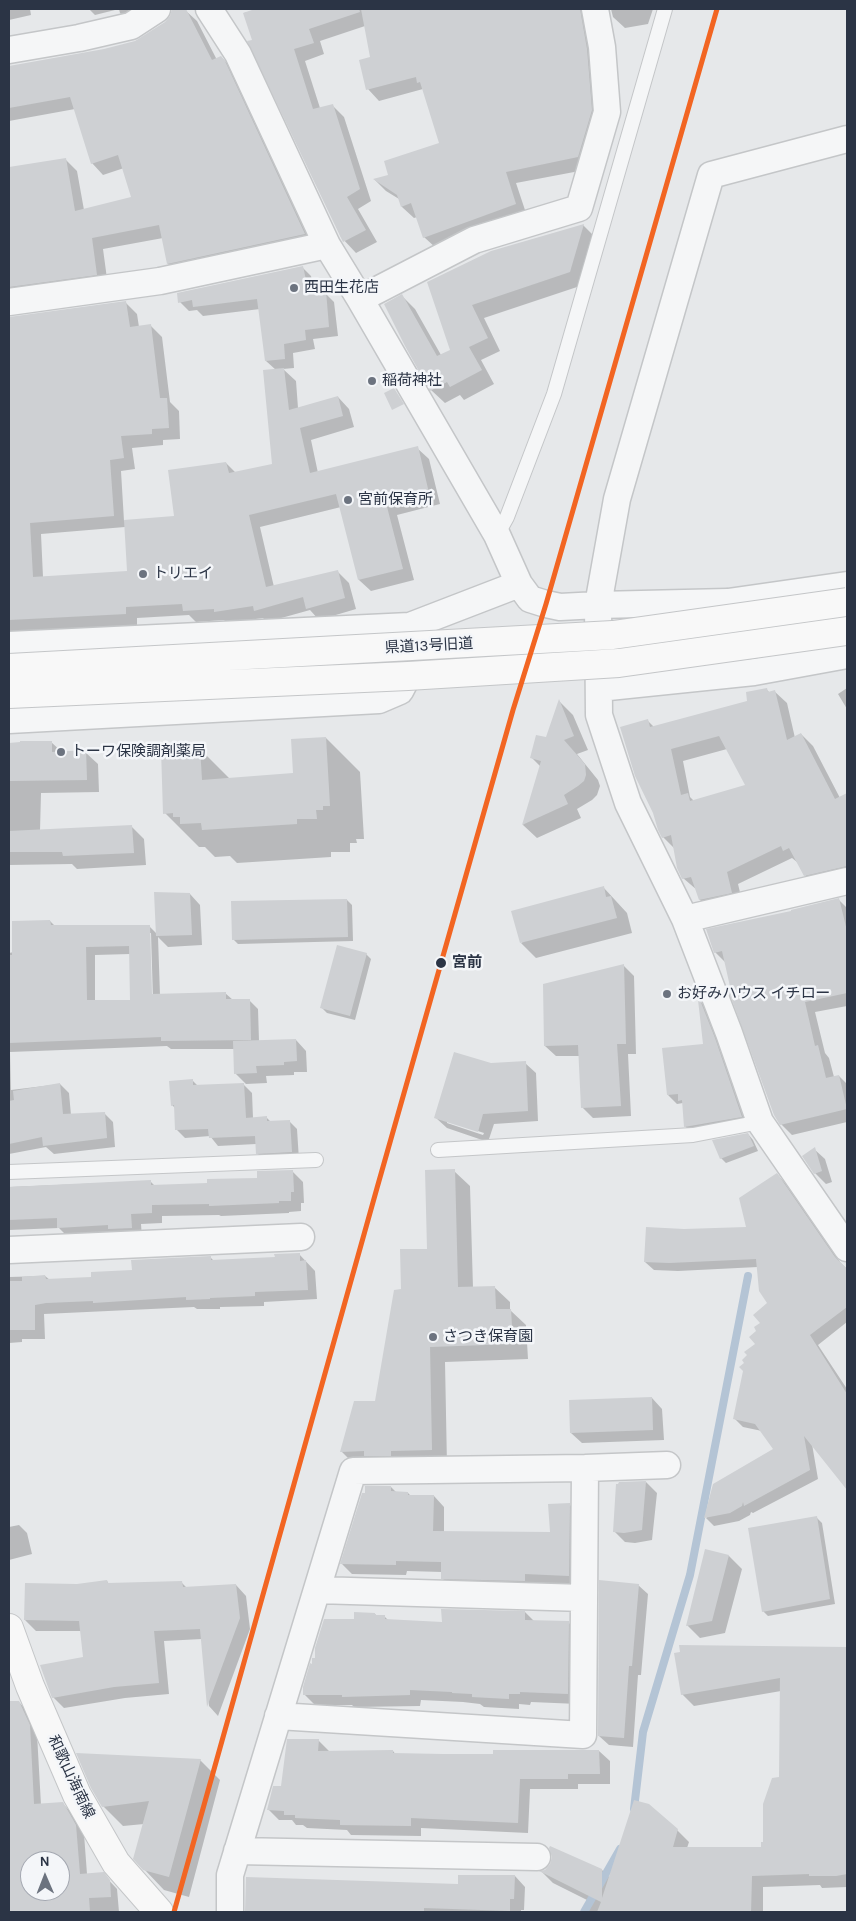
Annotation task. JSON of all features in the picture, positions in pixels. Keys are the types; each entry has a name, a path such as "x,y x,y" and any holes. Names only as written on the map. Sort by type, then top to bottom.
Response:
{"street":[{"path":"9,50 79,38 131,26 157,9"},
{"path":"209,9 238,54 327,245 497,535 519,584 530,600 560,607 728,602 847,585"},
{"path":"360,299 474,240 579,208 607,112 602,47 595,9"},
{"path":"847,139 711,175 617,499 598,605 599,715 628,804 685,919 729,1033 760,1122 847,1248"},
{"path":"9,302 160,281 327,245"},
{"path":"9,645 410,626 519,584"},
{"name":"県道13号旧道","path":"9,668 613,635 847,602"},
{"path":"9,720 379,700 400,691 412,670 410,626"},
{"name":"県道13号旧道","path":"9,694 408,676 619,663 847,632"},
{"path":"599,688 754,672 847,655"},
{"path":"685,919 847,881"},
{"path":"9,1250 301,1237"},
{"path":"230,1912 230,1875 353,1472 667,1465"},
{"path":"278,1716 583,1734 585,1468"},
{"path":"317,1590 584,1598"},
{"name":"和歌山海南線","path":"9,1628 30,1686 76,1795 116,1863 159,1912"},
{"path":"237,1851 537,1856"}],"lane":[{"path":"497,535 507,517 554,394 665,9"},
{"path":"438,1150 693,1135 760,1122"},
{"path":"9,1172 316,1160"}],"building":[{"path":"172,9 186,9 212,60 221,56 225,61 305,234 167,264 159,225 92,238 97,275 9,287 9,167 66,158 75,211 131,197 118,155 91,164 70,97 9,108 9,66 104,49 135,41 165,22 170,16"},
{"path":"255,9 359,9 360,12 309,29 314,43 294,49 313,109 333,104 360,189 347,197 366,230 343,242 247,41 252,40 243,13"},
{"path":"361,9 580,9 587,49 592,110 578,157 506,172 516,204 423,238 411,203 401,207 397,195 373,179 388,175 384,161 439,143 420,82 417,83 416,77 366,90 359,60 370,57"},
{"path":"584,224 570,272 472,305 488,338 469,347 482,370 450,387 447,382 430,391 384,304 402,294 437,356 450,350 427,282 491,251"},
{"path":"303,266 309,294 326,291 329,327 305,330 306,340 284,344 285,359 265,361 257,299 193,307 192,300 178,303 177,293"},
{"path":"126,301 130,327 151,324 160,398 167,398 169,428 152,429 152,434 121,436 124,458 110,460 114,516 30,523 33,577 127,571 124,520 174,516 168,470 226,462 229,473 272,464 263,370 284,368 289,410 338,396 343,416 300,428 310,473 418,446 429,493 386,503 403,569 358,580 336,494 249,515 266,587 338,570 345,598 306,609 303,597 254,611 253,606 214,612 214,609 183,611 182,604 126,607 126,614 9,620 9,317"},
{"path":"394,388 404,404 392,410 384,393"},
{"path":"767,688 768,692 775,690 787,740 801,733 835,799 847,793 847,866 804,876 789,848 783,851 781,846 727,872 732,893 699,900 691,877 682,879 677,868 671,835 662,838 658,830 653,813 635,776 620,727 648,719 650,727 747,701 746,692","holes":["719,736 745,785 690,801 688,793 681,795 671,749"]},
{"path":"559,699 574,736 564,740 585,764 586,775 584,781 564,795 568,804 522,825 541,761 530,758 536,735 546,737"},
{"path":"326,737 330,806 323,806 323,810 316,810 317,819 297,819 297,824 202,830 201,823 180,824 180,817 173,817 173,813 163,814 161,749 200,747 202,780 293,773 291,739"},
{"path":"52,741 52,752 86,750 87,780 9,781 9,743"},
{"path":"132,825 134,853 63,856 62,852 9,852 9,831"},
{"path":"604,886 606,897 611,896 617,918 520,943 511,911"},
{"path":"154,892 190,893 192,935 156,936"},
{"path":"839,898 847,931 847,993 805,1002 815,1046 818,1045 826,1078 839,1075 847,1109 780,1125 774,1115 729,992 731,991 722,951 714,953 706,929 791,911"},
{"path":"347,899 348,937 232,940 231,901"},
{"path":"50,920 51,925 150,925 152,994 226,992 226,999 250,999 251,1040 161,1041 161,1037 9,1043 9,955 12,955 12,921","holes":["129,946 130,1000 87,1000 86,947"]},
{"path":"337,945 367,953 350,1016 320,1008"},
{"path":"624,964 626,1044 617,1044 621,1106 581,1108 578,1045 544,1046 543,984"},
{"path":"698,1000 700,1000 715,1038 742,1117 684,1127 682,1100 678,1101 678,1094 667,1095 662,1048 703,1044"},
{"path":"296,1039 297,1061 284,1062 284,1065 256,1066 257,1073 234,1074 233,1041"},
{"path":"454,1052 491,1063 526,1061 528,1111 483,1114 478,1132 434,1118"},
{"path":"193,1079 193,1085 244,1083 246,1118 267,1116 267,1121 290,1120 292,1152 256,1154 255,1136 209,1138 208,1129 175,1130 174,1105 171,1106 169,1081"},
{"path":"60,1083 63,1114 105,1112 107,1138 43,1146 42,1137 9,1144 9,1101 14,1100 13,1091"},
{"path":"748,1133 754,1146 720,1159 712,1140"},
{"path":"815,1147 822,1171 814,1174 802,1156"},
{"path":"455,1169 458,1287 495,1286 496,1309 511,1309 513,1344 430,1347 432,1450 391,1451 391,1456 364,1456 364,1451 340,1452 354,1401 375,1401 394,1290 401,1289 400,1249 427,1249 425,1170"},
{"path":"293,1170 294,1192 291,1192 291,1201 209,1206 209,1204 152,1205 152,1213 131,1214 132,1228 108,1229 108,1225 57,1228 57,1218 9,1220 9,1187 151,1180 151,1185 207,1183 207,1179 257,1178 257,1171"},
{"path":"777,1173 835,1257 847,1269 847,1307 810,1335 847,1394 847,1490 804,1436 810,1470 744,1506 743,1502 742,1506 730,1513 704,1518 713,1484 773,1449 755,1424 733,1419 743,1371 739,1367 744,1363 742,1360 747,1355 744,1352 755,1344 749,1337 756,1331 754,1327 760,1323 753,1315 767,1303 759,1291 756,1259 669,1263 644,1262 646,1227 684,1229 746,1227 739,1198"},
{"path":"300,1253 300,1261 306,1260 308,1290 255,1292 255,1296 210,1299 186,1300 186,1297 93,1303 93,1301 46,1303 35,1305 35,1330 9,1330 9,1281 22,1281 22,1277 45,1275 46,1279 91,1277 91,1272 132,1270 131,1260 211,1256 211,1260 275,1257 274,1254"},
{"path":"652,1397 653,1430 570,1433 569,1400"},
{"path":"646,1481 642,1530 624,1533 613,1532 616,1484 619,1482"},
{"path":"365,1486 391,1486 391,1491 408,1492 408,1495 434,1495 433,1531 550,1532 548,1504 570,1503 569,1576 525,1574 525,1581 441,1579 441,1562 396,1561 396,1565 340,1564 362,1493 365,1493"},
{"path":"817,1516 830,1599 762,1612 748,1528"},
{"path":"705,1549 729,1555 712,1621 686,1626"},
{"path":"107,1580 108,1583 182,1581 183,1587 236,1584 240,1618 207,1707 200,1629 154,1631 159,1683 114,1687 52,1698 40,1665 83,1657 79,1621 24,1620 25,1583 77,1584"},
{"path":"599,1580 639,1584 632,1666 629,1666 624,1738 598,1736"},
{"path":"441,1609 525,1611 525,1620 569,1621 568,1694 520,1692 520,1694 509,1694 509,1699 472,1697 472,1694 452,1692 410,1690 410,1695 342,1697 342,1695 303,1695 303,1687 310,1663 312,1664 312,1658 315,1658 315,1648 324,1619 354,1619 354,1612 385,1615 385,1619 442,1622"},
{"path":"679,1645 847,1647 847,1874 836,1876 809,1876 809,1874 752,1876 751,1912 597,1912 601,1902 539,1871 545,1870 550,1864 552,1857 550,1846 602,1869 602,1898 634,1800 649,1804 678,1829 673,1847 761,1847 761,1842 763,1842 763,1804 772,1778 779,1777 780,1678 681,1695 674,1653 680,1652"},
{"path":"9,1701 19,1701 30,1725 34,1804 63,1802 76,1825 80,1874 104,1872 110,1880 111,1897 89,1898 90,1912 9,1912"},
{"path":"287,1739 319,1739 318,1751 393,1750 393,1753 493,1754 493,1750 599,1750 600,1774 568,1774 568,1779 520,1779 518,1823 411,1818 411,1826 340,1825 340,1820 295,1818 295,1815 284,1815 284,1811 267,1810 273,1786 281,1786"},
{"path":"76,1753 201,1759 169,1877 143,1870 133,1859 149,1801 102,1807 91,1788"},
{"path":"458,1875 515,1875 514,1899 510,1899 510,1911 424,1908 424,1912 245,1911 246,1877 458,1884"}],"waterway":[{"path":"634,1809 643,1732 690,1575 748,1276"},
{"path":"584,1912 620,1849"}],"transit line":[{"path":"174,1912 513,710 546,604 717,9"}],"place":[{"name":"西田生花店","path":"294,288"},
{"name":"稲荷神社","path":"372,381"},
{"name":"宮前保育所","path":"348,500"},
{"name":"トリエイ","path":"143,574"},
{"name":"トーワ保険調剤薬局","path":"61,752"},
{"name":"宮前","path":"441,963"},
{"name":"お好みハウス イチロー","path":"667,994"},
{"name":"さつき保育園","path":"433,1337"}]}
